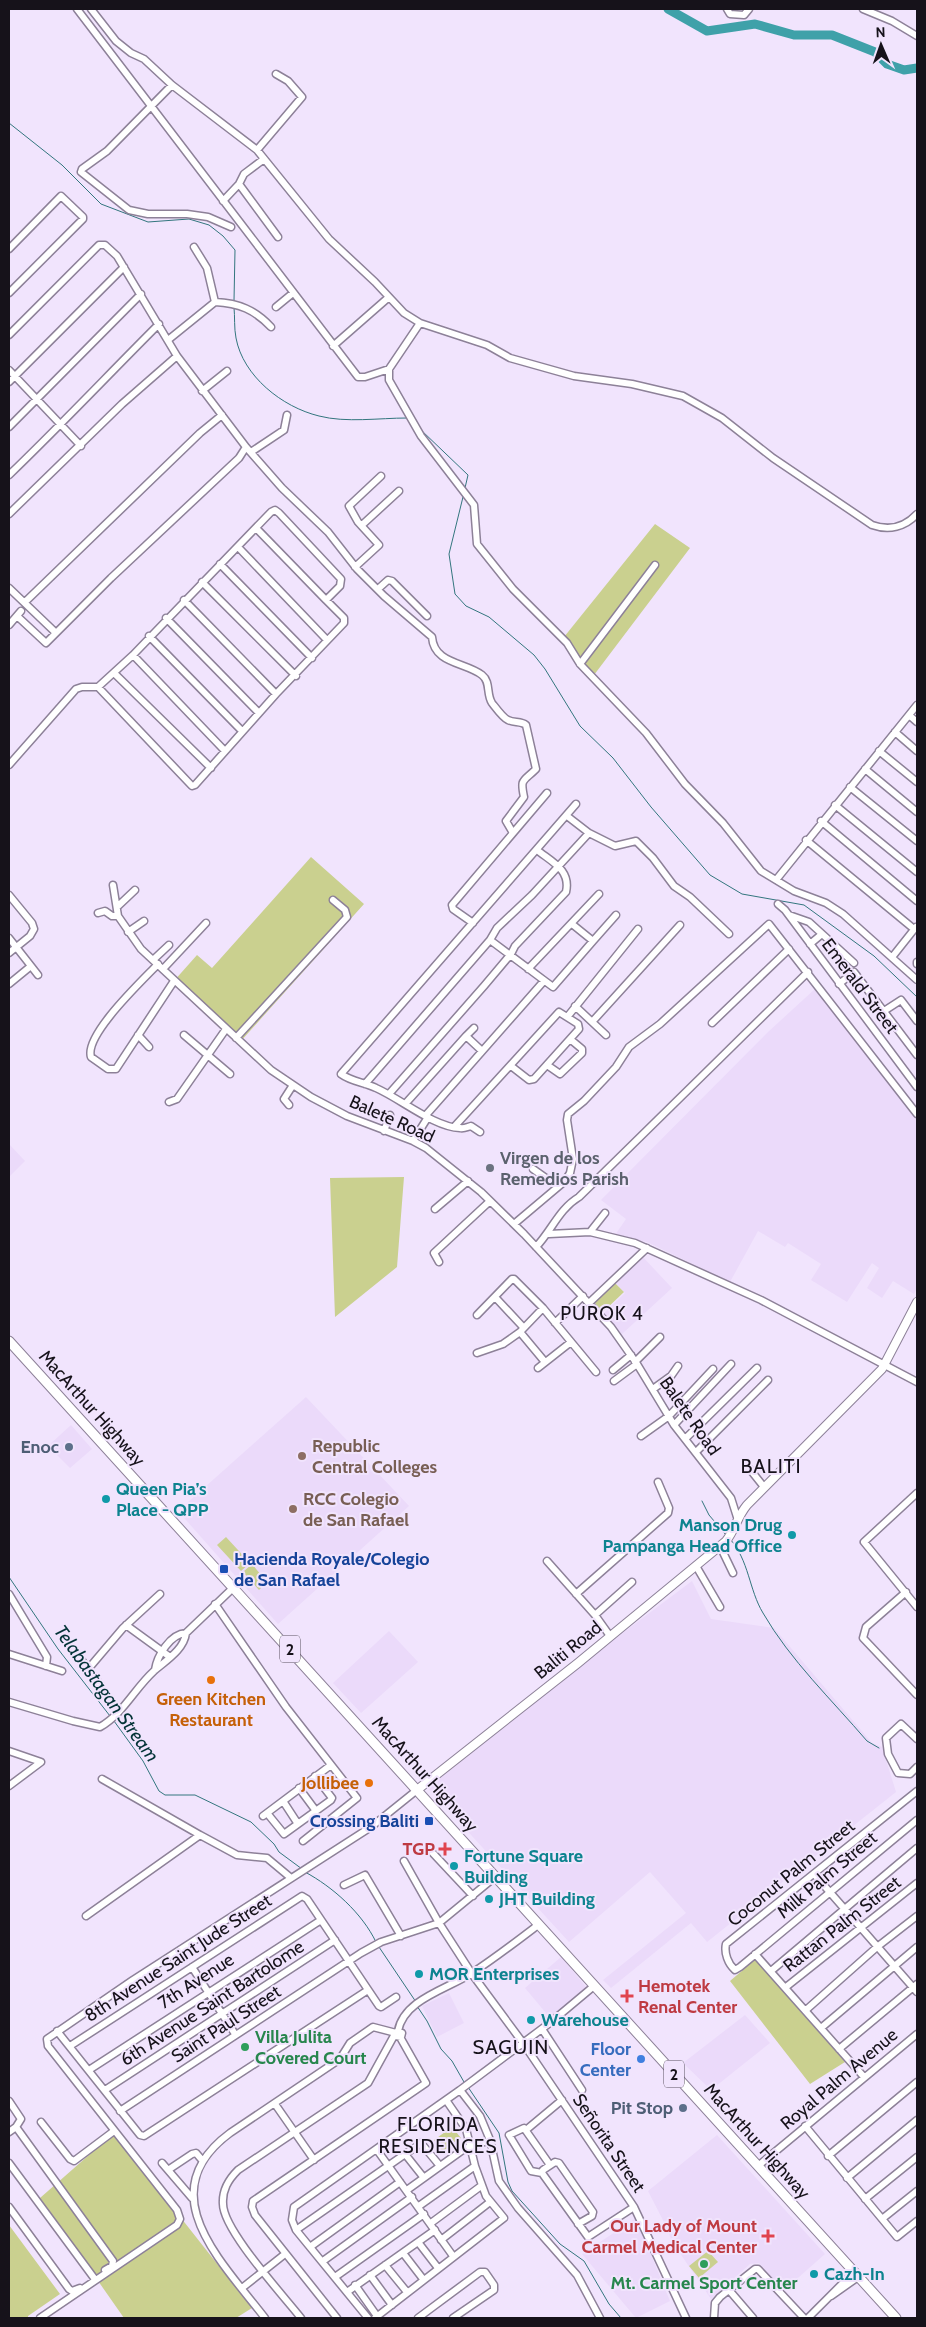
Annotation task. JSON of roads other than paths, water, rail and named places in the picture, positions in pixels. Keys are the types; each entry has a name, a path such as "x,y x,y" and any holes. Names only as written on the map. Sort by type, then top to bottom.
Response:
{"highway":[{"name":"MacArthur Highway","path":"9,1341 896,2318"}],"main road":[{"path":"737,1517 764,1487 885,1365 917,1302"},
{"name":"Baliti Road","path":"417,1790 578,1664 723,1543 733,1531 737,1517"}],"street":[{"path":"76,9 358,377 365,377 388,369 420,323"},
{"path":"91,9 116,41 130,53 144,59 172,85 257,150 329,239 404,313 420,323 487,345 510,358 566,374 683,396 722,418 773,458 872,525 882,528 901,526 917,514"},
{"path":"727,9 730,14 738,16 744,15 749,9"},
{"path":"863,9 892,21 917,36"},
{"path":"257,150 302,97 288,81 276,74"},
{"path":"172,85 107,151 82,169 84,176 129,210 148,214 187,214 208,217 230,227"},
{"path":"223,201 239,184 244,174 264,159"},
{"path":"239,184 278,237"},
{"path":"9,249 60,196 83,217 9,293"},
{"path":"9,335 99,245 105,245 117,256 177,356 248,450 282,488 328,532 355,567 378,590 432,637 433,645 444,657 483,676 489,696 504,717 526,726 536,769 522,781 521,787 524,797 506,821 513,833"},
{"path":"194,248 208,268 215,302"},
{"path":"9,382 124,267"},
{"path":"276,307 293,293"},
{"path":"9,427 141,294"},
{"path":"333,346 388,297"},
{"path":"168,340 215,302 238,304 262,318 270,327"},
{"path":"9,475 61,425 159,324"},
{"path":"9,514 122,404 177,356"},
{"path":"388,369 389,380 421,436 474,505 477,544 513,589 567,644 580,664 646,733 685,784 723,823 761,871 794,891 826,902 893,956 917,980"},
{"path":"9,370 81,446"},
{"path":"202,391 226,371"},
{"path":"25,602 186,447 222,415"},
{"path":"9,625 19,614 46,643 104,584 239,458 248,450 284,430 287,415"},
{"path":"355,567 379,545 349,506 381,476"},
{"path":"362,525 399,491"},
{"path":"9,765 76,689 98,687 114,673 271,512 275,510 279,513 341,579 340,586 326,600"},
{"path":"98,687 192,786 195,785 242,731 276,694 296,676 345,621 256,528"},
{"path":"238,546 328,640"},
{"path":"220,564 312,658"},
{"path":"580,664 655,565"},
{"path":"378,590 388,580 392,581 426,616"},
{"path":"202,582 296,676"},
{"path":"9,588 56,633"},
{"path":"184,600 276,694"},
{"path":"166,618 259,713"},
{"path":"149,636 242,731"},
{"path":"133,654 224,751"},
{"path":"114,673 211,768"},
{"path":"776,880 821,821 917,705"},
{"path":"909,715 917,722"},
{"path":"895,732 917,751"},
{"path":"879,751 917,782"},
{"path":"865,769 917,812"},
{"path":"850,787 917,841"},
{"path":"473,923 453,909 452,905 547,793"},
{"path":"480,1132 471,1126 463,1129 454,1127 427,1116 389,1094 365,1084 350,1081 341,1074 576,804"},
{"path":"835,805 917,872"},
{"path":"566,816 589,833 615,846 636,842 653,858 674,886 690,897 729,934"},
{"path":"821,821 917,902"},
{"path":"365,1084 490,940 497,928 532,895 589,833"},
{"path":"806,840 916,927 893,956"},
{"path":"389,1094 511,954 515,946 566,892 568,884 566,874 537,850"},
{"name":"Balete Road","path":"113,885 118,916 128,932 174,981 271,1070 347,1116 413,1141 432,1152 468,1181 514,1224 583,1296 630,1355 674,1425 731,1498 737,1517"},
{"path":"116,907 135,890"},
{"path":"528,969 600,894"},
{"path":"9,895 32,923 34,929 30,936 9,953"},
{"path":"236,1038 346,917 345,910 332,900"},
{"name":"Emerald Street","path":"778,904 789,915 917,1087"},
{"path":"98,913 105,911 118,916"},
{"path":"490,940 511,954 543,982 553,987 616,915"},
{"path":"789,915 809,922 854,963"},
{"path":"128,932 144,921"},
{"path":"174,981 116,1070 102,1065 90,1055 91,1047 101,1028 127,996 158,965 206,923"},
{"path":"514,1224 565,1181 570,1173 573,1159 567,1120 571,1110 584,1101 616,1067 629,1047 660,1024 768,923 779,933 789,949 917,1114"},
{"path":"572,924 592,942"},
{"path":"592,1022 680,925"},
{"path":"568,1016 638,930"},
{"path":"810,944 822,934"},
{"path":"9,938 38,975"},
{"path":"158,965 169,945"},
{"path":"712,1023 789,949"},
{"path":"9,984 31,966"},
{"path":"536,1247 549,1234 564,1208 579,1197 808,972"},
{"path":"839,984 854,972 917,1054"},
{"path":"413,1141 427,1116 543,982"},
{"path":"884,1011 900,1000 917,1021"},
{"path":"575,1006 606,1035"},
{"path":"454,1127 559,1012 568,1016 580,1026 532,1080 511,1066"},
{"path":"406,1103 474,1028"},
{"path":"169,1102 177,1099 226,1029"},
{"path":"184,1035 230,1074"},
{"path":"138,1036 150,1047"},
{"path":"466,1036 482,1051"},
{"path":"547,1065 562,1073 582,1053 582,1049 570,1039"},
{"path":"290,1105 284,1099 293,1085"},
{"path":"384,1131 390,1115"},
{"path":"533,1168 557,1186"},
{"path":"435,1209 468,1181"},
{"path":"439,1262 434,1253 490,1201"},
{"path":"590,1232 605,1213"},
{"path":"549,1234 590,1232 648,1248 761,1300 917,1382"},
{"path":"589,1303 648,1248"},
{"path":"477,1315 513,1279 543,1308 596,1372"},
{"path":"555,1323 583,1296"},
{"path":"495,1297 545,1362"},
{"path":"477,1353 503,1344 543,1308"},
{"path":"614,1381 636,1363 660,1337"},
{"path":"538,1368 571,1342"},
{"path":"613,1370 630,1355"},
{"path":"674,1425 731,1364"},
{"path":"653,1389 671,1376 678,1366"},
{"path":"685,1439 757,1368"},
{"path":"641,1436 669,1416 713,1369"},
{"path":"696,1452 768,1380"},
{"path":"748,1467 764,1487"},
{"path":"576,1594 668,1513 669,1508 658,1482"},
{"path":"917,1493 864,1542 917,1607"},
{"path":"723,1543 733,1573"},
{"path":"546,1561 595,1615 610,1636"},
{"path":"696,1566 720,1607"},
{"path":"595,1615 632,1582"},
{"path":"155,1670 158,1657 176,1635 186,1633 234,1587"},
{"path":"906,1592 866,1627 863,1638 917,1696"},
{"path":"9,1594 47,1656 46,1666"},
{"path":"89,1668 126,1625 160,1594"},
{"path":"216,1604 286,1707 355,1796 356,1800 351,1805 303,1841"},
{"path":"126,1625 170,1657"},
{"path":"9,1702 96,1728 105,1724 114,1716 155,1670 170,1657 184,1642 186,1633"},
{"path":"9,1654 62,1671"},
{"path":"76,1654 89,1668 101,1686"},
{"path":"917,1740 901,1724 886,1738 886,1744 898,1773 910,1774 917,1767"},
{"path":"9,1751 41,1761 10,1782"},
{"path":"315,1776 332,1798 282,1834 265,1815 330,1764"},
{"path":"102,1779 237,1855 267,1858 295,1876"},
{"path":"299,1788 316,1811"},
{"path":"40,2318 108,2273 179,2222 180,2216 47,2044 47,2038 371,1827 417,1790"},
{"name":"Coconut Palm Street","path":"755,1954 735,1970 725,1950 726,1944 917,1791"},
{"path":"282,1801 298,1824"},
{"name":"Milk Palm Street","path":"755,1954 917,1820"},
{"path":"86,1916 200,1835"},
{"path":"771,1972 917,1848"},
{"path":"429,1849 473,1896"},
{"name":"Señorita Street","path":"404,1861 439,1923 472,1974 523,2043 634,2207 686,2318"},
{"path":"814,1874 863,1928 877,1947 916,1988 839,2049"},
{"path":"344,1885 365,1875 401,1936"},
{"name":"Saint Paul Street","path":"120,2111 235,2034 278,2009 348,1960 381,1942 439,1923 473,1896 494,1876"},
{"name":"Rattan Palm Street","path":"786,1987 863,1928 917,1883"},
{"name":"8th Avenue Saint Jude Street","path":"70,2046 302,1896 307,1899 321,1920"},
{"path":"806,2010 877,1947 917,1916"},
{"path":"321,1920 381,2007 396,1997"},
{"name":"7th Avenue","path":"89,2070 208,1991 321,1920"},
{"path":"301,2318 233,2232 222,2205 224,2191 229,2179 238,2170 368,2083 389,2044 397,2034 400,2023 411,2009 472,1974 538,1925"},
{"name":"6th Avenue Saint Bartolome","path":"105,2090 334,1940"},
{"path":"821,2028 917,1947"},
{"path":"755,1954 864,2077"},
{"path":"192,1967 235,2034"},
{"path":"368,2318 296,2230 292,2220 294,2207 468,2084 542,2029 594,1986"},
{"path":"57,2031 140,2135 148,2133 368,1990"},
{"path":"265,2318 200,2226 192,2198 202,2160 218,2142 340,2060 350,2043 373,2027 397,2034 426,2083 253,2200 253,2211 337,2318"},
{"path":"542,2029 582,2090"},
{"name":"Royal Palm Avenue","path":"758,2166 917,2034"},
{"path":"828,2156 917,2082"},
{"path":"461,2089 480,2116 490,2140 499,2181 518,2208 577,2275 600,2318"},
{"path":"355,2286 376,2317 504,2218 490,2202 481,2186 474,2166 466,2130 446,2100"},
{"path":"562,2100 526,2130 518,2129 508,2137 531,2171 542,2173 587,2236 590,2237 634,2207"},
{"path":"9,2101 21,2119 16,2127 9,2132"},
{"path":"275,2104 314,2160"},
{"path":"847,2178 917,2120"},
{"path":"41,2122 70,2159 74,2161 114,2131"},
{"path":"805,2126 897,2237 917,2221"},
{"path":"9,2207 69,2289 76,2290 112,2266 113,2261 16,2127"},
{"path":"526,2130 550,2164"},
{"path":"407,2190 470,2145 490,2140"},
{"path":"296,2230 422,2143 440,2166"},
{"path":"377,2150 419,2206 453,2256"},
{"path":"168,2170 192,2154 196,2153 202,2160"},
{"path":"405,2154 424,2178"},
{"path":"865,2199 917,2157"},
{"path":"542,2173 550,2164 554,2162 559,2163 593,2212 592,2216 578,2224"},
{"path":"9,2163 94,2278"},
{"path":"162,2163 192,2198"},
{"path":"419,2206 474,2166"},
{"path":"310,2247 400,2182"},
{"path":"431,2223 481,2186"},
{"path":"882,2220 917,2191"},
{"path":"323,2261 412,2197"},
{"path":"441,2240 490,2202"},
{"path":"335,2277 424,2214"},
{"path":"347,2292 435,2230"},
{"path":"418,2242 438,2268"},
{"path":"403,2252 423,2279"},
{"path":"242,2288 285,2254"},
{"path":"386,2265 407,2292"},
{"path":"714,2318 715,2303 752,2270 758,2269 804,2318"},
{"path":"418,2318 480,2272 485,2272 494,2285 494,2290 453,2318"},
{"path":"808,2318 856,2274"},
{"path":"370,2275 392,2305"},
{"path":"729,2290 753,2318"}],"waterway":[{"path":"668,9 707,31 755,24 794,35 832,35 875,52 887,64 904,70 917,68"},
{"path":"9,123 62,165 101,204 148,222 189,219 209,225 223,236 235,250 234,301"},
{"path":"234,307 235,334 240,352 256,377 278,397 305,412 329,418 351,420 407,418"},
{"path":"421,430 468,475 465,488"},
{"path":"463,497 449,554 455,594 466,606 489,617 534,655 545,669 580,726 613,758 651,807 710,875 742,894 804,905 874,956 917,997"},
{"path":"702,1501 709,1515 726,1535"},
{"path":"730,1539 741,1556 758,1604 786,1647 867,1741 879,1748"},
{"name":"Telabastagan Stream","path":"9,1577 58,1649 110,1716"},
{"name":"Telabastagan Stream","path":"114,1721 143,1761 159,1791 165,1795 195,1795 251,1822 274,1844 279,1852 302,1869"},
{"path":"305,1872 326,1885 346,1902 363,1921 376,1942"},
{"path":"379,1947 416,2002"},
{"path":"417,2006 441,2049 452,2061 464,2082"},
{"path":"468,2087 499,2133 508,2182 512,2191 560,2244 584,2261 609,2304 621,2318"}],"place":[{"name":"Virgen de los Remedios Parish","path":"490,1168"},
{"name":"Enoc","path":"69,1447"},
{"name":"Republic Central Colleges","path":"302,1456"},
{"name":"Queen Pia’s Place - QPP","path":"106,1499"},
{"name":"RCC Colegio de San Rafael","path":"293,1509"},
{"name":"Manson Drug Pampanga Head Office","path":"792,1535"},
{"name":"Hacienda Royale/Colegio de San Rafael","path":"224,1569"},
{"name":"Green Kitchen Restaurant","path":"211,1680"},
{"name":"Jollibee","path":"369,1783"},
{"name":"Crossing Baliti","path":"429,1821"},
{"name":"TGP","path":"445,1849"},
{"name":"Fortune Square Building","path":"454,1866"},
{"name":"JHT Building","path":"489,1899"},
{"name":"MOR Enterprises","path":"419,1974"},
{"name":"Hemotek Renal Center","path":"627,1996"},
{"name":"Warehouse","path":"531,2020"},
{"name":"Villa Julita Covered Court","path":"245,2047"},
{"name":"Floor Center","path":"641,2059"},
{"name":"Pit Stop","path":"683,2108"},
{"name":"Our Lady of Mount Carmel Medical Center","path":"768,2236"},
{"name":"Mt. Carmel Sport Center","path":"704,2264"},
{"name":"Cazh-In","path":"814,2274"}],"district":[{"name":"PUROK 4","path":"602,1313"},
{"name":"BALITI","path":"771,1466"},
{"name":"SAGUIN","path":"511,2047"},
{"name":"FLORIDA RESIDENCES","path":"438,2135"}]}
